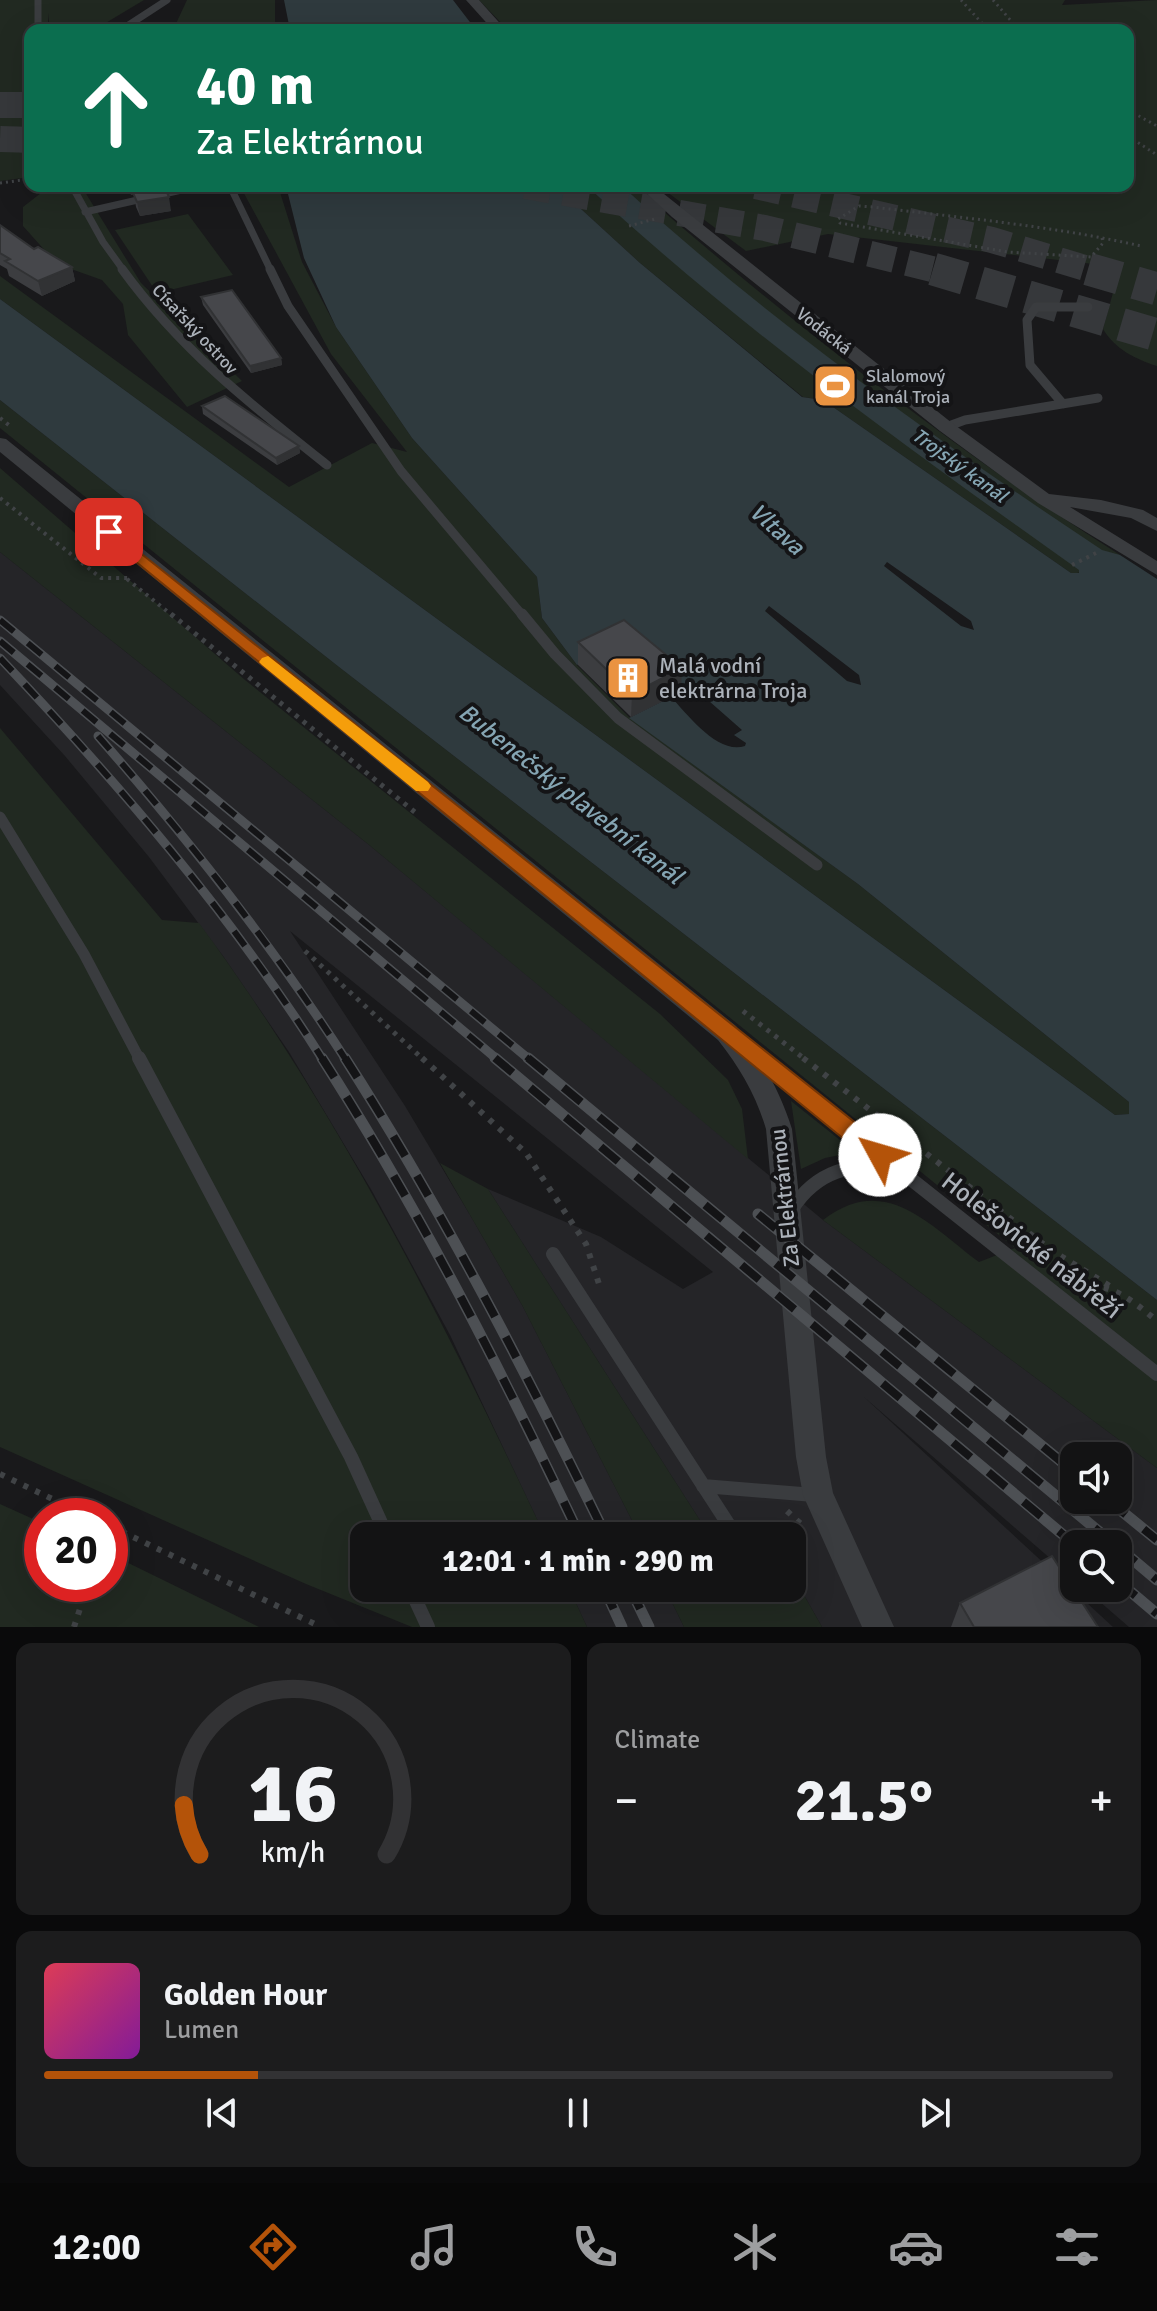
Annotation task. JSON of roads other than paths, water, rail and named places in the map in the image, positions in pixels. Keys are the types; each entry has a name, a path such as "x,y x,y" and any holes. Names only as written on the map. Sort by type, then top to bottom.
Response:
{"street":[{"path":"472,0 494,24"},
{"name":"Vodácká","path":"653,192 946,427 1044,499 1157,569"},
{"name":"Za Elektrárnou","path":"0,443 727,1033 762,1081 779,1129 811,1457 818,1495 878,1627"},
{"path":"1044,499 1101,505 1137,514 1157,525"}],"lane":[{"path":"38,0 38,24"},
{"path":"130,24 167,0"},
{"name":"Císařský ostrov","path":"75,192 109,252 161,319 228,387 327,465"},
{"path":"85,212 173,192"},
{"path":"233,192 288,306 401,471 555,654 618,718 817,865"},
{"path":"1063,404 1030,365 1027,320 1036,307 1088,307"},
{"path":"946,427 965,420 1098,398"},
{"path":"0,817 84,954 351,1457 381,1522"},
{"name":"Holešovické nábřeží","path":"727,1033 1157,1374"},
{"path":"787,1220 794,1204 806,1190 832,1171 864,1165 883,1167 904,1175"},
{"path":"553,1254 727,1522"},
{"path":"703,1486 818,1495"},
{"path":"416,1602 428,1627"}],"water":[{"path":"284,0 453,0 471,24 289,24"},
{"path":"288,192 563,192 640,263 802,397 823,400 1071,573 1079,573 1079,570 889,433 765,338 594,192 629,192 736,285 916,422 1102,550 1120,555 1157,579 1157,1300 339,667 0,400 0,299 1115,1115 1129,1114 1129,1102 858,884 629,718 671,697 714,739 735,747 745,746 746,743 734,735 742,730 709,701 701,688 690,693 615,631 614,648 577,665 542,618 537,577 412,438 336,327 304,258","holes":["887,562 971,621 974,630 961,626 884,566","769,606 859,675 861,685 847,681 765,611"]}],"tunnel":[{"path":"0,105 24,105"},
{"path":"0,139 24,140"},
{"path":"559,192 765,228 939,271"},
{"path":"782,192 992,240 1095,271"},
{"path":"933,269 939,271"},
{"path":"1088,269 1157,289"},
{"path":"939,271 1157,335"}],"railway":[{"path":"0,620 530,1060"},
{"path":"0,641 498,1060"},
{"path":"0,658 171,851 250,953 323,1060"},
{"path":"98,736 228,893 289,975 346,1060"},
{"path":"322,1058 426,1233 521,1414 573,1522"},
{"path":"345,1058 416,1174 482,1293 599,1522"},
{"path":"495,1058 1060,1532"},
{"path":"528,1058 1097,1530"},
{"path":"758,1214 1060,1461"},
{"path":"1125,1514 1157,1540"},
{"path":"1132,1559 1157,1580"},
{"path":"1132,1593 1157,1614"},
{"path":"610,1602 622,1627"},
{"path":"637,1602 649,1627"}],"place":[{"name":"Slalomový kanál Troja","path":"835,386"},
{"name":"Malá vodní elektrárna Troja","path":"628,678"}],"water label":[{"name":"Trojský kanál","path":"960,465"},
{"name":"Vltava","path":"777,529"},
{"name":"Bubenečský plavební kanál","path":"571,794"}]}
